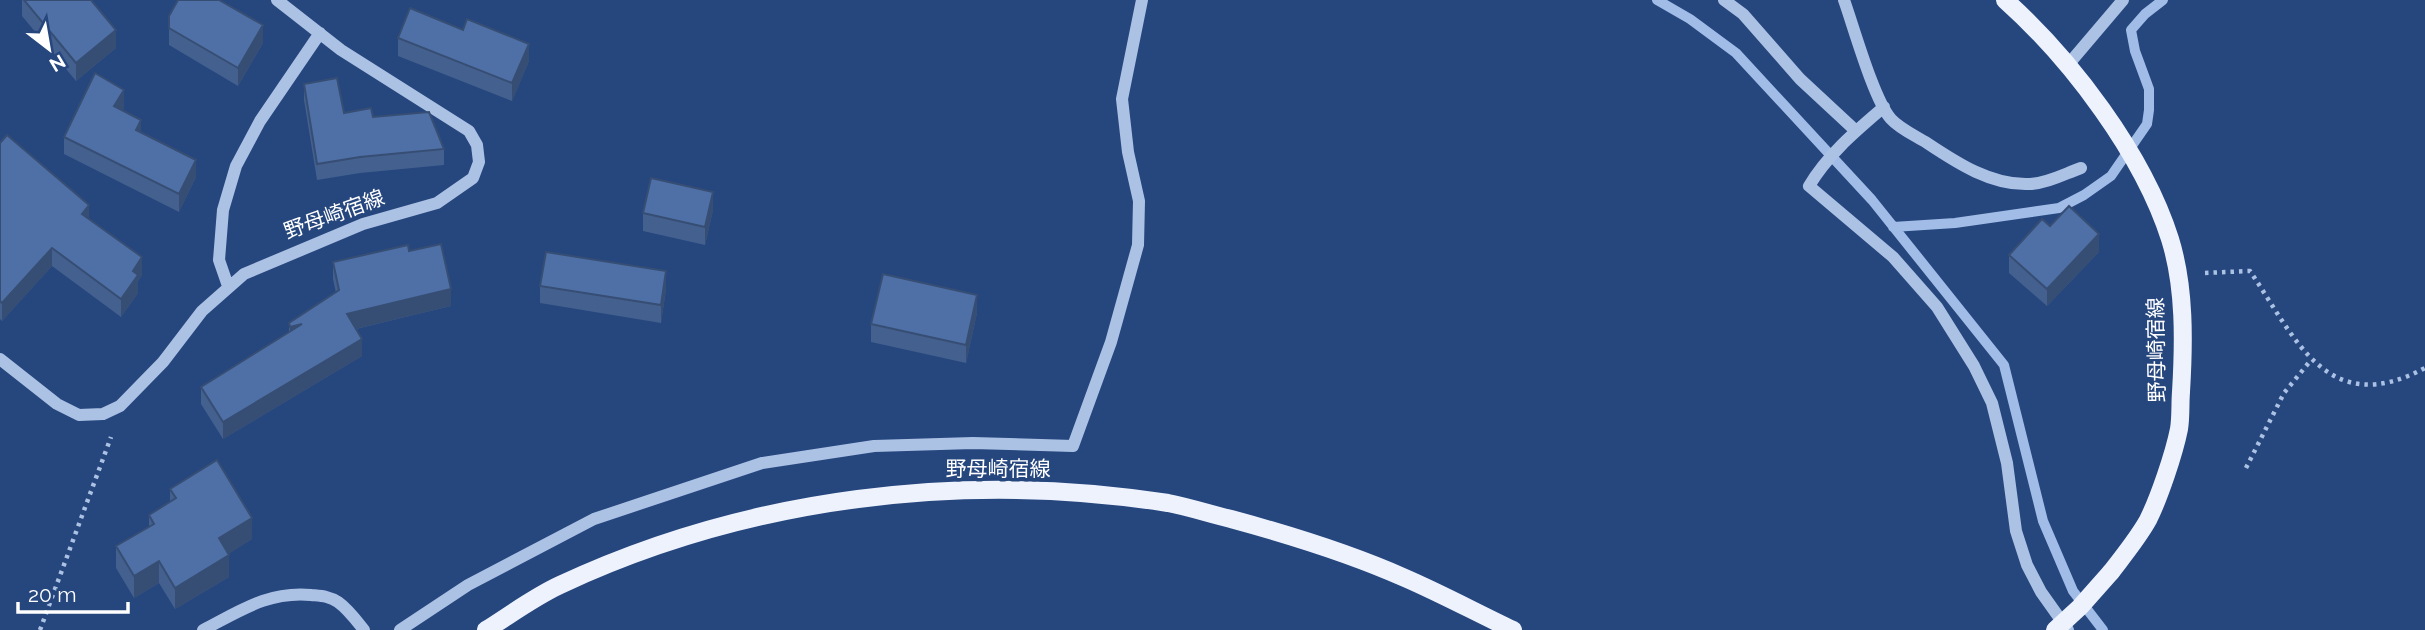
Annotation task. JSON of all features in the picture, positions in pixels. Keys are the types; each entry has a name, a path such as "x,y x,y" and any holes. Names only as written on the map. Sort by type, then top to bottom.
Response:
{"main road":[{"name":"野母崎宿線","path":"2006,0 2031,23 2067,66 2138,167 2158,206 2170,241 2182,312 2179,428 2148,519 2111,572 2055,630"},
{"name":"野母崎宿線","path":"486,630 558,586 626,558 687,537 812,505 934,491 1063,491 1170,503 1286,534 1404,578 1513,630"}],"street":[{"name":"野母崎宿線","path":"120,406 163,362 202,311 244,274 363,224 437,202 474,178 479,162 477,145 469,131 341,50 277,0"},
{"path":"400,630 468,584 594,519 762,463 874,446 973,443 1073,446 1111,342 1138,246 1139,201 1128,152 1122,99 1142,0"},
{"path":"1724,0 1743,14 1800,79 1856,131"},
{"path":"1844,0 1879,98 1891,119 1975,172 2006,182 2029,184 2081,168"},
{"path":"2067,66 2123,0"},
{"path":"228,286 219,260 223,210 236,166 260,121 320,33"},
{"path":"1884,107 1844,141 1809,186 1893,257 1937,307 1973,366 1992,403 2007,463 2016,531 2027,565 2041,592 2068,630"},
{"path":"0,359 57,404 79,415 103,414 120,406"},
{"path":"203,630 256,603 277,595 297,594 328,597 339,603 364,630"}],"path":[{"path":"2176,275 2250,271 2294,341 2311,360 2329,373 2353,384 2384,384 2425,368"},
{"path":"2246,468 2284,393 2311,360"},
{"path":"40,630 108,450 120,406"}],"building":[{"path":"24,0 91,0 116,30 76,63"},
{"path":"178,0 219,0 263,25 238,68 169,28 169,16"},
{"path":"410,8 463,30 467,19 529,44 512,83 398,38"},
{"path":"95,73 124,90 114,106 141,120 136,130 196,160 179,194 64,137"},
{"path":"337,78 344,113 371,108 373,117 429,112 444,149 317,164 304,84"},
{"path":"7,135 89,205 82,214 142,257 133,271 138,275 121,299 52,248 2,303 0,301 0,143"},
{"path":"651,178 713,192 705,227 643,213"},
{"path":"2069,206 2099,234 2047,289 2009,255 2042,219 2050,226"},
{"path":"441,244 451,289 347,314 362,339 223,422 201,387 302,324 290,327 289,323 339,290 333,262 408,245 409,251"},
{"path":"546,252 666,271 661,305 540,286"},
{"path":"883,274 977,295 966,345 871,324"},
{"path":"217,460 252,518 219,538 229,555 175,588 159,561 134,576 116,546 154,524 149,515 176,498 170,489"}],"waterway":[{"path":"1657,0 1690,19 1736,53 1872,200 2004,365 2043,521 2073,591 2103,630"},
{"path":"1893,227 1955,223 2059,208 2111,176 2147,124 2149,110 2149,89 2135,51 2131,30 2163,0"}]}
